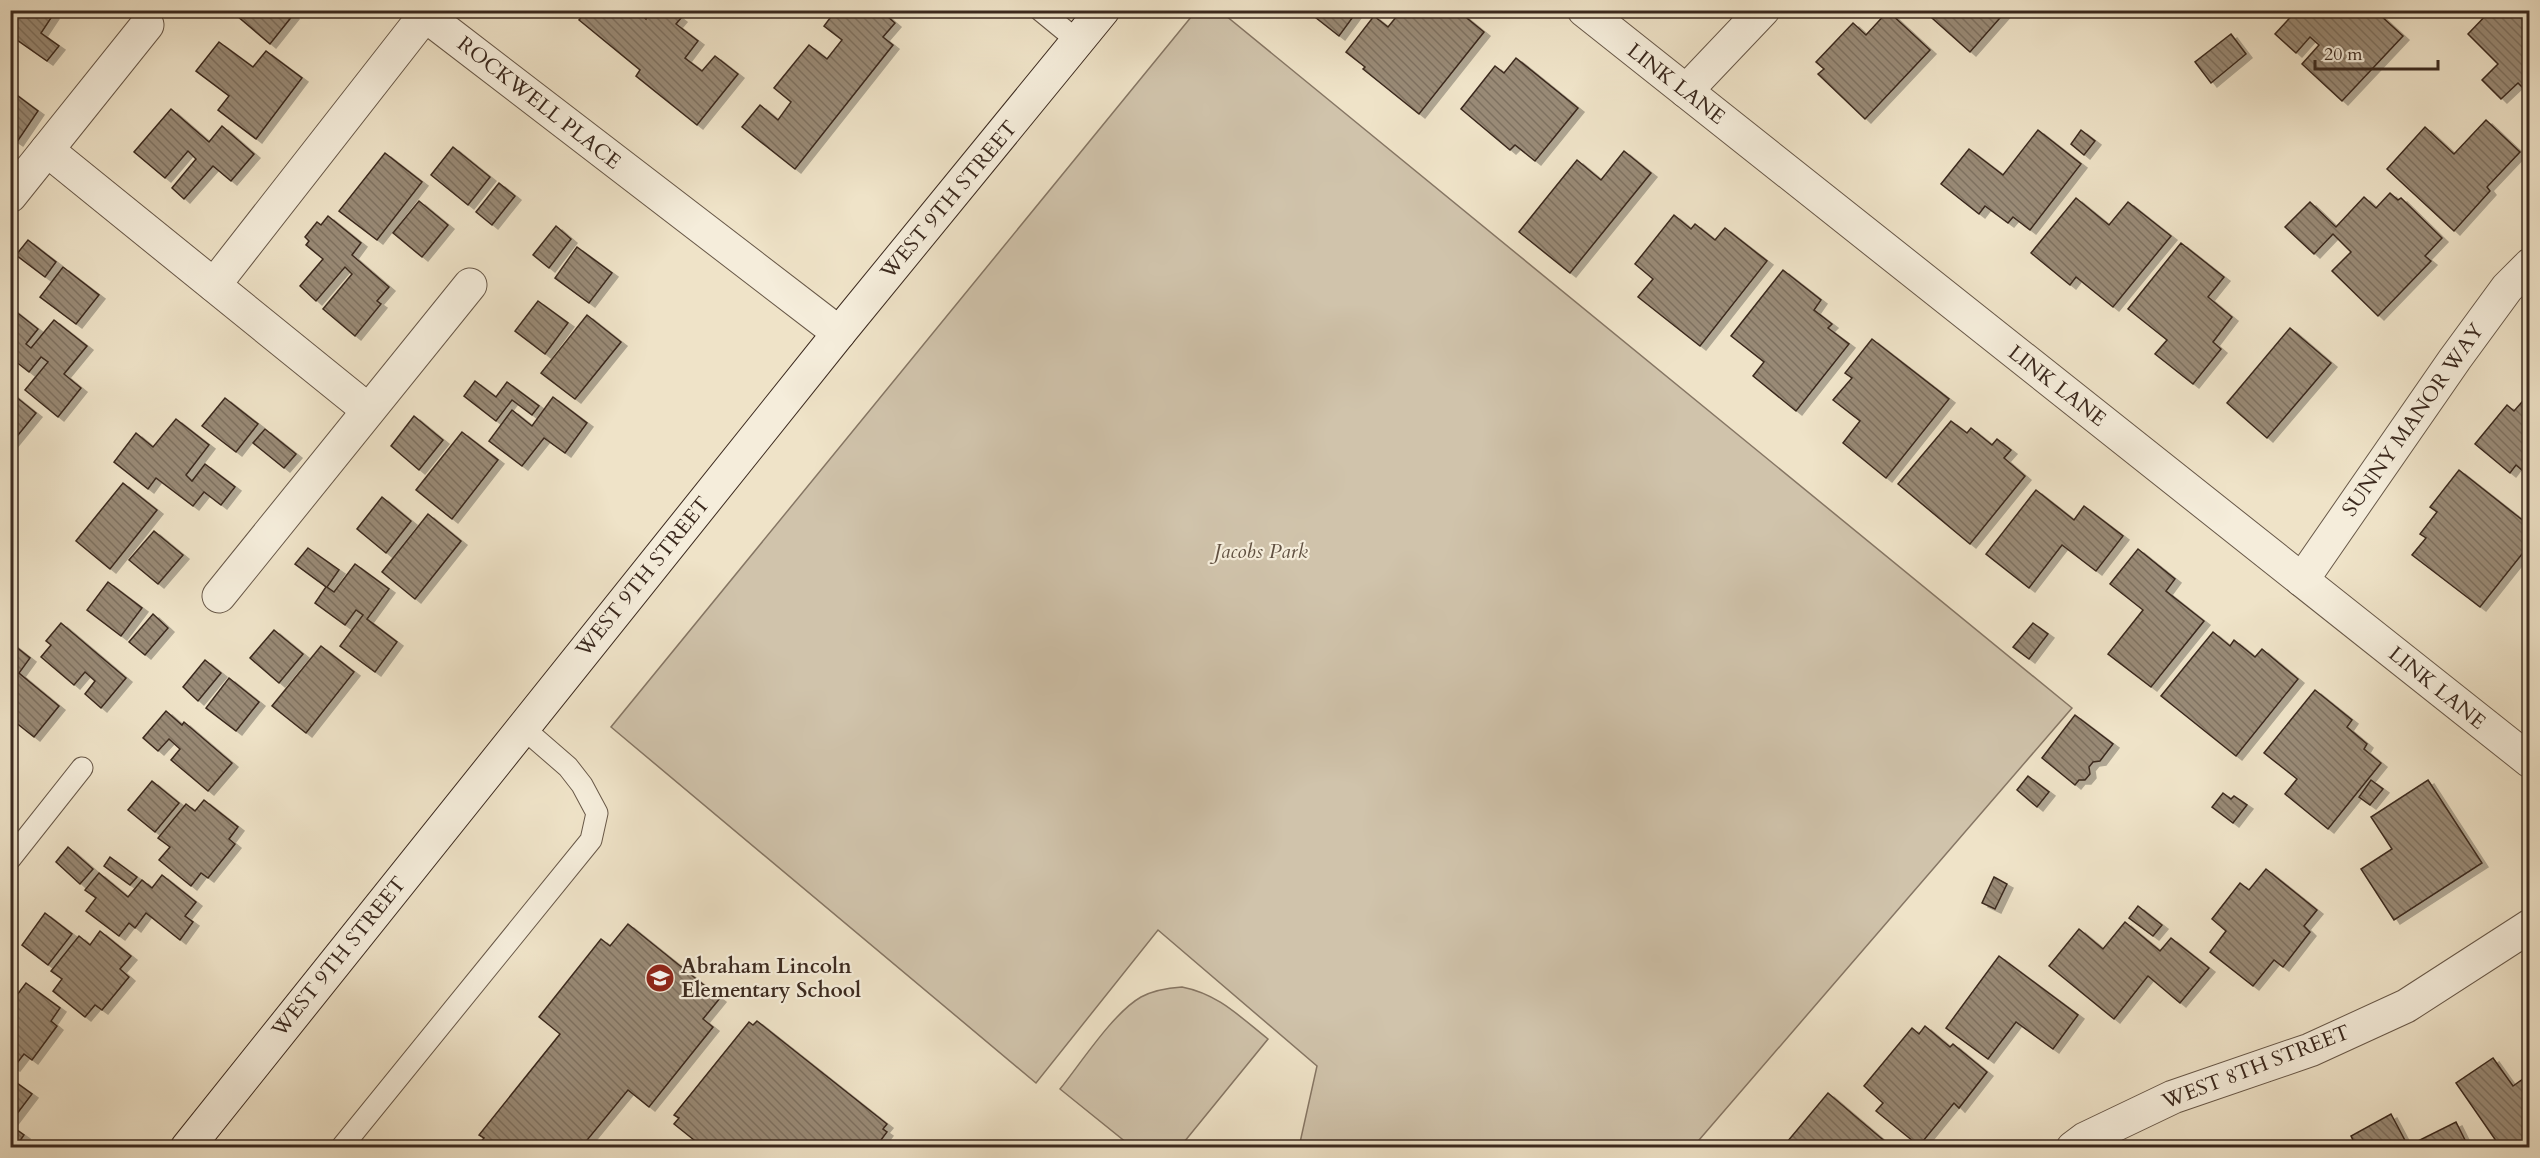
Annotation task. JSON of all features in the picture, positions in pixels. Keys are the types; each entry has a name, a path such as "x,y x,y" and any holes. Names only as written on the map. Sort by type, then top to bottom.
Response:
{"street":[{"name":"WEST 9TH STREET","path":"187,1148 838,333 1103,10"},
{"name":"LINK LANE","path":"1584,10 2529,761"},
{"path":"1686,91 1763,10"},
{"name":"ROCKWELL PLACE","path":"214,285 423,13 838,333"},
{"path":"10,196 147,25"},
{"path":"47,150 368,410"},
{"name":"SUNNY MANOR WAY","path":"2302,580 2455,359 2507,288 2529,265"},
{"path":"219,596 470,285"},
{"name":"WEST 8TH STREET","path":"2073,1148 2085,1139 2173,1097 2310,1050 2406,1006 2529,926"}],"lane":[{"path":"1040,10 1079,42"},
{"path":"341,1148 591,840 597,813 582,785 568,767 523,728"},
{"path":"10,859 82,768"}],"green space":[{"name":"Jacobs Park","path":"1196,11 1220,11 2072,708 1693,1147 1299,1147 1317,1066 1158,930 1036,1083 611,727"},
{"path":"1182,987 1217,1000 1268,1039 1180,1147 1132,1147 1060,1089 1098,1039 1130,1004 1151,993"}],"building":[{"path":"10,10 47,10 53,15 41,33 59,46 47,61 10,35"},
{"path":"230,10 287,10 293,15 270,44"},
{"path":"587,10 636,10 646,19 652,10 671,10 681,18 676,24 698,41 685,58 702,71 715,56 738,74 697,125 636,76 640,70 579,20"},
{"path":"836,10 849,10 854,14 856,10 880,10 895,23 883,37 893,45 795,169 742,127 760,105 778,120 791,102 774,88 809,45 827,59 842,40 824,26"},
{"path":"1306,10 1358,10 1339,36"},
{"path":"1402,10 1432,10 1440,17 1445,10 1457,10 1484,32 1419,114 1363,69 1365,67 1346,52 1374,16 1388,27"},
{"path":"1923,10 2007,10 1970,52"},
{"path":"2297,10 2381,10 2379,14 2403,36 2342,101 2302,64 2319,45 2310,37 2296,53 2275,34"},
{"path":"2491,10 2515,10 2530,25 2530,95 2518,83 2501,99 2482,80 2498,64 2468,34"},
{"path":"1888,11 1930,50 1865,119 1818,74 1824,69 1816,62 1853,23 1866,35"},
{"path":"2231,34 2246,54 2211,83 2195,62"},
{"path":"219,42 253,67 266,51 302,78 256,139 218,110 229,96 196,71"},
{"path":"1516,58 1578,108 1535,161 1515,145 1510,150 1461,109 1495,66 1504,73"},
{"path":"10,90 38,111 17,142 10,137"},
{"path":"171,109 209,142 222,126 254,154 231,181 213,166 184,199 172,188 196,159 188,151 165,178 134,152"},
{"path":"2486,120 2520,152 2487,187 2490,191 2454,231 2387,169 2425,127 2454,154"},
{"path":"2038,130 2081,164 2030,230 2013,217 2008,223 1985,206 1979,214 1941,184 1969,149 2003,175"},
{"path":"2081,130 2095,141 2084,155 2071,144"},
{"path":"453,147 490,177 468,205 431,175"},
{"path":"1624,151 1651,173 1570,273 1519,232 1577,160 1601,180"},
{"path":"385,153 422,182 377,240 339,211"},
{"path":"499,183 515,196 492,225 476,212"},
{"path":"2390,193 2398,200 2401,198 2442,238 2425,256 2431,261 2378,316 2332,271 2351,252 2333,234 2314,254 2285,227 2310,202 2336,227 2364,197 2376,208"},
{"path":"2076,198 2109,225 2128,202 2171,236 2113,307 2076,277 2070,285 2031,253"},
{"path":"419,201 448,225 422,257 393,233"},
{"path":"1674,215 1691,229 1695,224 1715,240 1725,228 1767,261 1700,346 1638,297 1653,279 1635,264"},
{"path":"328,216 361,243 352,255 389,287 377,301 381,304 355,336 323,309 352,274 345,267 316,301 300,286 323,259 306,245 309,241 305,237 317,222 321,225"},
{"path":"556,226 571,239 549,268 533,255"},
{"path":"28,240 56,262 45,277 16,255"},
{"path":"2181,243 2224,277 2208,297 2232,317 2213,342 2221,349 2193,384 2155,354 2167,340 2128,309"},
{"path":"577,247 612,273 589,303 555,278"},
{"path":"63,267 99,295 76,324 40,297"},
{"path":"1783,270 1821,300 1814,310 1832,324 1828,328 1849,344 1796,411 1753,376 1764,362 1731,336"},
{"path":"538,301 568,323 545,354 515,331"},
{"path":"10,307 38,329 26,344 31,348 54,320 87,346 64,374 81,388 58,417 25,390 48,362 41,357 29,372 10,357"},
{"path":"587,315 621,342 575,399 541,373"},
{"path":"2290,328 2331,363 2267,438 2227,403"},
{"path":"1872,339 1949,399 1886,478 1843,443 1860,421 1833,400 1852,378 1845,373"},
{"path":"475,381 496,397 507,382 539,406 532,415 512,400 496,421 464,396"},
{"path":"10,392 36,413 10,445"},
{"path":"2530,393 2530,477 2516,465 2510,473 2475,444 2507,405 2514,411"},
{"path":"553,397 587,423 565,453 544,438 522,466 489,441 512,410 532,426"},
{"path":"225,398 258,424 236,452 202,426"},
{"path":"414,416 443,440 419,470 391,446"},
{"path":"176,419 209,445 186,475 192,481 205,464 235,487 221,505 204,492 193,506 156,478 148,489 114,462 136,433 153,447"},
{"path":"1951,421 1967,433 1971,428 1992,445 1997,439 2011,450 2004,458 2025,476 1970,544 1898,484"},
{"path":"265,429 296,454 284,468 253,443"},
{"path":"462,432 498,460 452,519 416,490"},
{"path":"2459,470 2530,526 2530,544 2480,607 2412,555 2426,538 2420,534 2437,512 2430,507"},
{"path":"123,483 157,510 110,569 76,541"},
{"path":"2036,490 2074,520 2084,506 2123,536 2096,571 2062,545 2029,588 1986,554"},
{"path":"382,497 411,521 386,553 357,529"},
{"path":"428,514 461,541 415,599 382,572"},
{"path":"154,531 183,555 158,584 129,560"},
{"path":"308,548 339,570 327,587 334,592 355,564 389,589 367,619 397,642 375,672 340,646 363,615 356,610 345,625 315,603 326,587 295,564"},
{"path":"2138,549 2175,579 2166,591 2204,621 2151,687 2108,654 2143,610 2110,584"},
{"path":"108,582 142,608 121,636 87,610"},
{"path":"153,614 168,628 145,655 129,642"},
{"path":"61,623 126,678 101,708 85,694 95,681 85,672 74,685 41,657 51,645 46,641"},
{"path":"2033,623 2048,634 2029,659 2013,647"},
{"path":"274,630 303,654 279,683 250,658"},
{"path":"2213,632 2230,646 2234,640 2255,657 2262,649 2298,679 2236,756 2161,696"},
{"path":"10,642 30,658 19,673 59,706 34,737 10,718"},
{"path":"321,646 354,672 306,733 272,706"},
{"path":"205,660 221,673 198,701 183,687"},
{"path":"229,678 259,702 236,731 206,708"},
{"path":"2315,690 2352,720 2347,727 2367,744 2364,749 2381,763 2328,829 2285,794 2297,779 2264,753"},
{"path":"166,711 182,725 184,722 232,763 208,791 171,760 180,749 169,739 158,751 143,738"},
{"path":"2075,715 2113,744 2100,761 2093,762 2089,767 2090,774 2085,780 2079,780 2075,785 2042,758"},
{"path":"2028,776 2049,792 2037,807 2017,790"},
{"path":"2371,780 2383,789 2370,805 2359,797"},
{"path":"2428,780 2482,863 2394,920 2361,869 2392,849 2371,817"},
{"path":"152,781 179,803 155,832 128,810"},
{"path":"2223,793 2231,799 2234,796 2247,805 2233,823 2212,807"},
{"path":"204,800 238,827 229,839 235,844 208,878 201,873 191,886 159,860 170,847 158,838 186,804 195,811"},
{"path":"68,847 93,869 80,884 56,862"},
{"path":"110,857 137,877 130,885 104,866"},
{"path":"2266,869 2317,910 2304,926 2310,932 2283,967 2274,960 2253,986 2210,952 2226,931 2212,919 2240,883 2249,890"},
{"path":"99,873 128,897 142,880 152,888 162,875 196,902 185,916 193,922 180,940 146,913 135,928 129,923 119,936 86,911 96,898 85,890"},
{"path":"1994,877 2007,884 1995,909 1982,903"},
{"path":"2138,906 2162,925 2153,936 2129,918"},
{"path":"45,913 72,934 48,965 22,945"},
{"path":"2125,922 2160,951 2171,938 2209,968 2180,1003 2148,976 2114,1019 2049,966 2079,929 2103,949"},
{"path":"628,924 720,998 703,1019 713,1027 649,1107 628,1090 583,1145 587,1148 481,1148 479,1144 484,1138 479,1135 560,1034 539,1017 601,939 610,946"},
{"path":"100,931 131,956 120,969 129,977 102,1010 95,1005 85,1017 53,991 62,979 51,971 79,936 90,945"},
{"path":"1999,956 2078,1015 2053,1049 2016,1022 1988,1059 1946,1028"},
{"path":"26,983 60,1008 51,1021 57,1026 32,1060 24,1054 14,1067 10,1065 10,990 17,995"},
{"path":"757,1021 887,1124 883,1129 887,1132 875,1148 704,1148 674,1124 679,1118 674,1115 749,1022 753,1025"},
{"path":"1925,1026 1950,1047 1953,1044 1987,1072 1959,1108 1954,1103 1919,1146 1876,1111 1883,1103 1864,1086 1912,1028 1919,1034"},
{"path":"2493,1058 2513,1086 2530,1074 2530,1148 2501,1148 2456,1083"},
{"path":"10,1078 32,1094 10,1123"},
{"path":"1828,1093 1875,1133 1893,1148 1782,1148"},
{"path":"2391,1114 2408,1146 2456,1122 2469,1148 2357,1148 2351,1136"},
{"path":"10,1125 24,1135 15,1148 10,1148"}],"place":[{"name":"Abraham Lincoln Elementary School","path":"660,978"}]}
